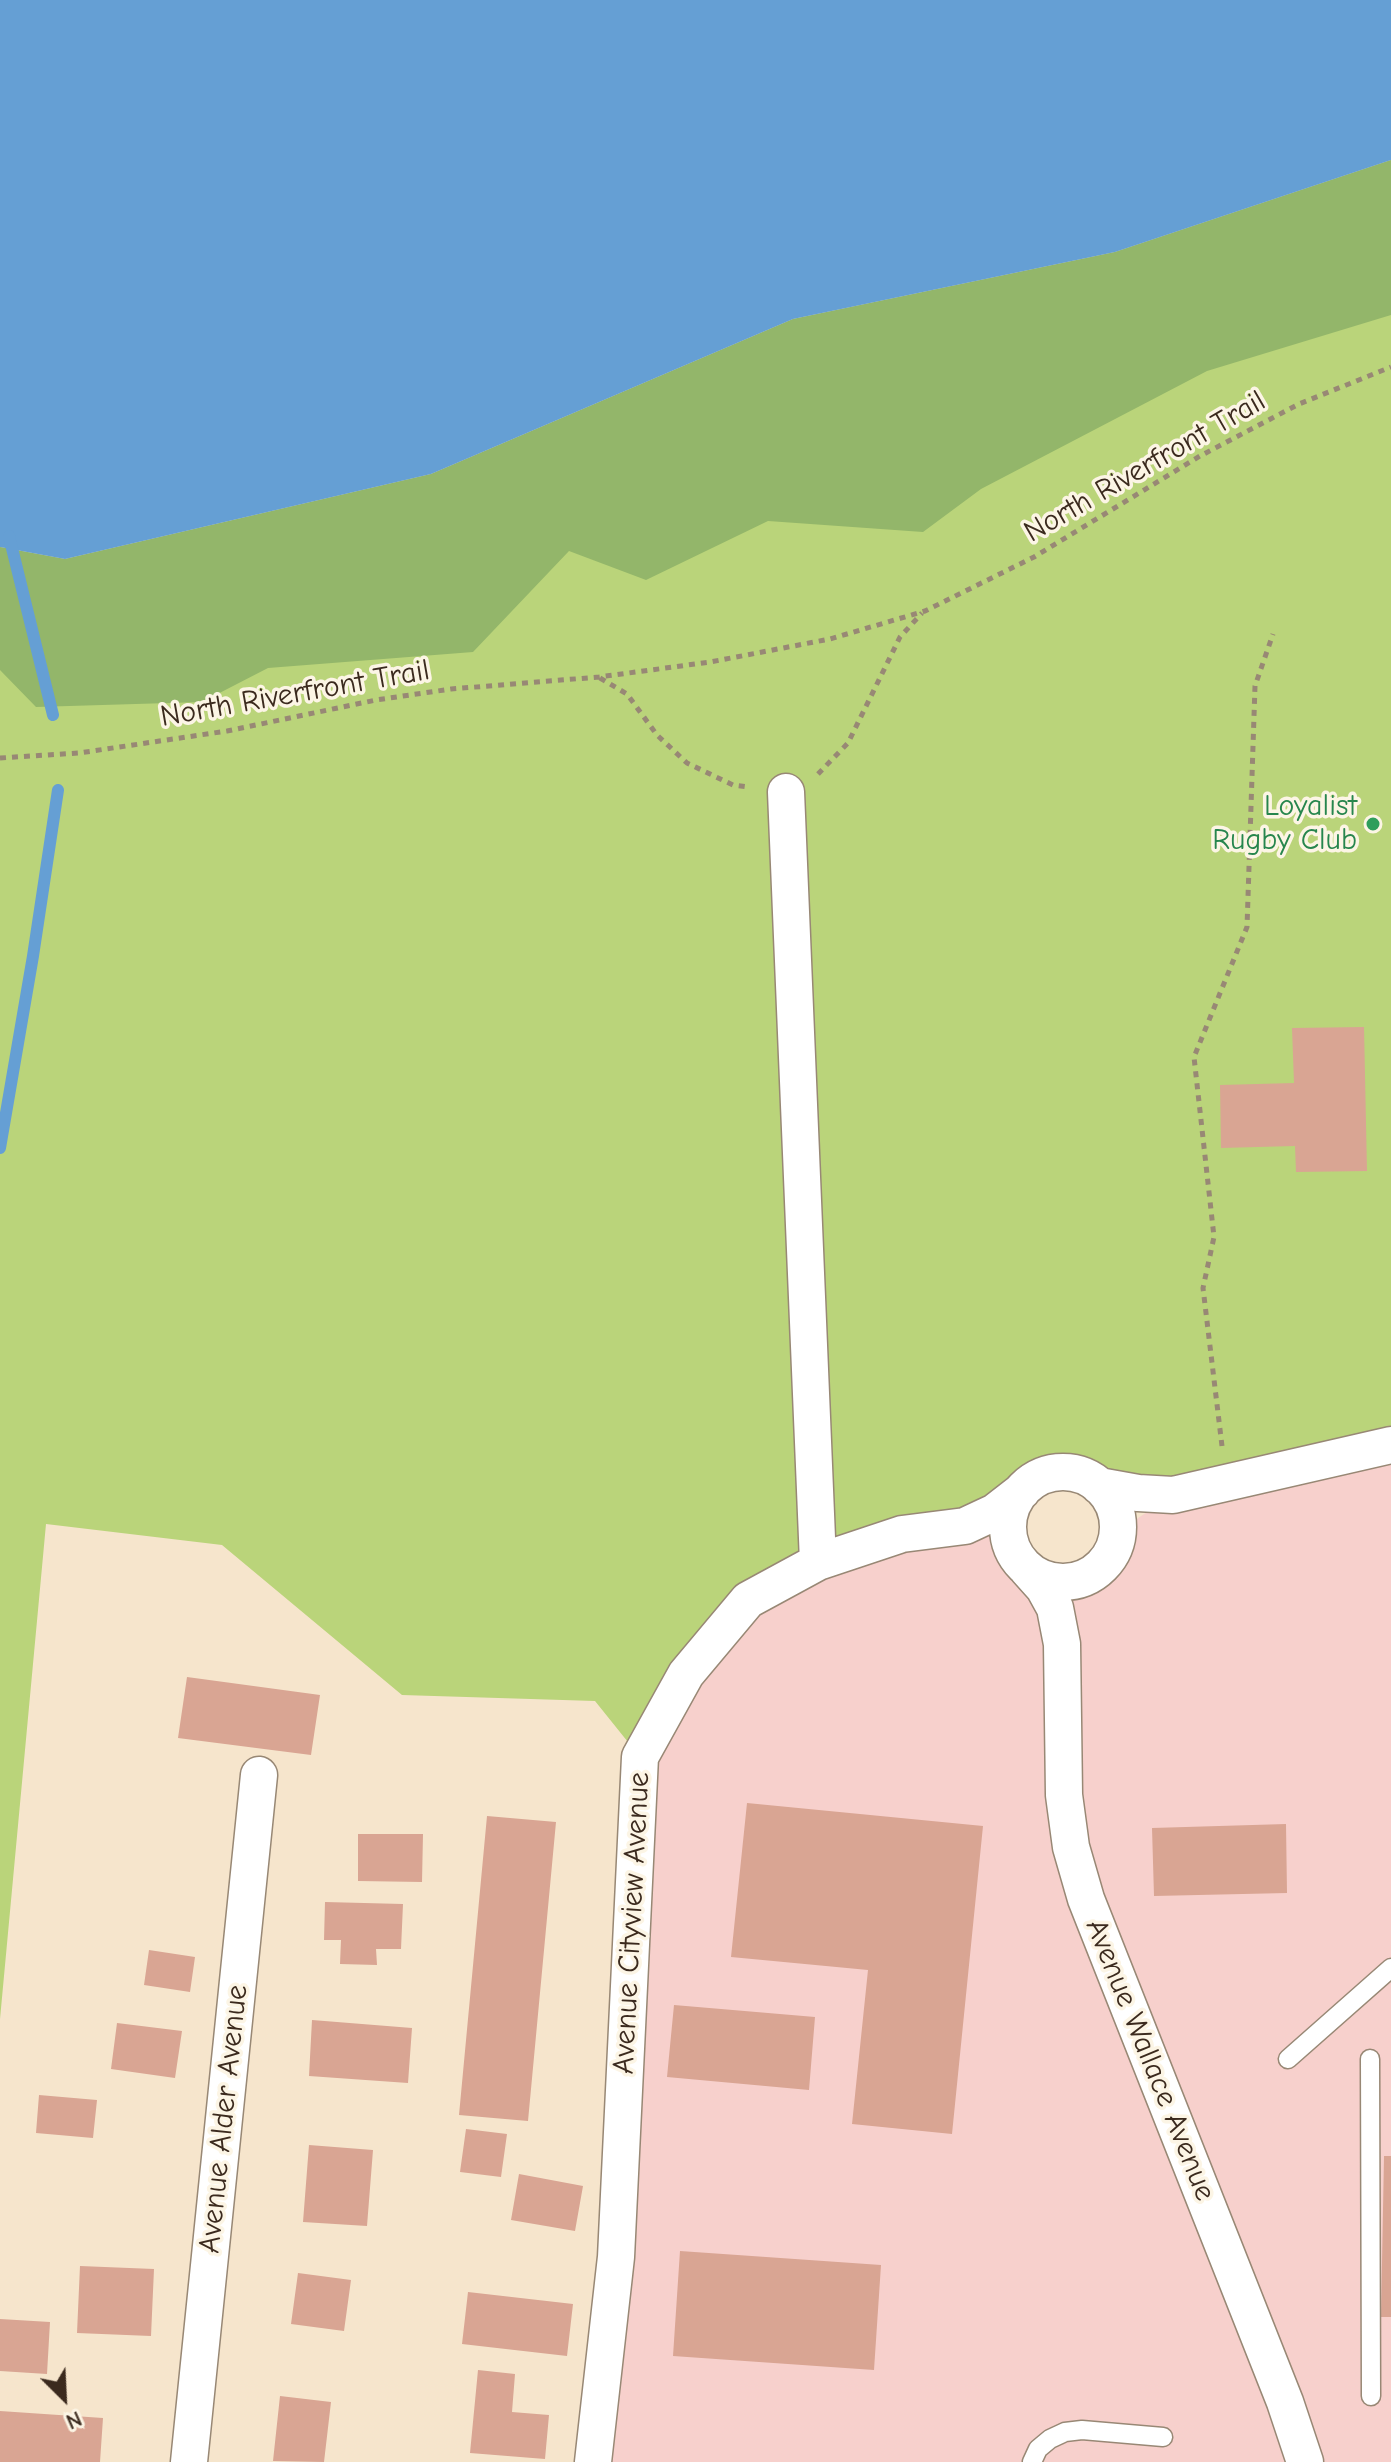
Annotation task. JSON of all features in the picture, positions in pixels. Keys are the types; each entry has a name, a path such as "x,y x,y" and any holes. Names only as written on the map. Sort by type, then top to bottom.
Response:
{"street":[{"path":"786,792 818,1562"},
{"path":"1099,1486 1173,1495 1391,1445"},
{"path":"1022,1562 1009,1538 1008,1521 1013,1504 1022,1491 1036,1480 1068,1472 1085,1477 1099,1486 1117,1514 1118,1532 1104,1561"},
{"name":"Avenue Cityview Avenue","path":"593,2462 616,2257 640,1757 686,1674 748,1600 818,1562 902,1534 965,1526 995,1512 1022,1491"},
{"path":"965,1526 992,1537 1043,1578 1060,1582 1077,1581 1104,1561 1138,1518 1173,1495"},
{"name":"Avenue Wallace Avenue","path":"1062,1644 1068,1614 1078,1593 1104,1561"},
{"name":"Avenue Wallace Avenue","path":"1022,1562 1044,1588 1055,1608 1062,1644 1064,1795 1071,1847 1086,1899 1285,2402 1305,2462"},
{"name":"Avenue Alder Avenue","path":"189,2462 259,1775"}],"lane":[{"path":"1288,2059 1391,1968"},
{"path":"1370,2059 1371,2396"},
{"path":"1032,2462 1038,2449 1065,2432 1082,2430 1163,2437"}],"path":[{"name":"North Riverfront Trail","path":"0,758 79,753 227,731 376,700 451,689 599,677 710,662 830,639 925,611 1034,557 1200,456 1299,404 1391,367"},
{"name":"North Riverfront Trail","path":"786,792 821,772 848,743 900,637 925,611"},
{"path":"1226,1483 1203,1288 1214,1237 1194,1057 1247,927 1255,686 1273,634"},
{"path":"599,677 627,694 657,735 687,763 733,785 786,792"}],"shaded area":[{"path":"1391,1445 1391,2462 593,2462 640,1757 748,1600 965,1526 992,1537 1060,1582 1077,1581 1093,1574 1106,1563 1138,1518 1173,1495"}],"green space":[{"path":"1391,160 1391,1445 1173,1495 1068,1472 1036,1480 748,1600 640,1757 595,1701 402,1695 222,1545 46,1524 0,2019 0,547 65,559 431,474 793,319 1115,252"},
{"path":"1391,160 1391,315 1207,371 981,489 923,532 768,521 646,580 569,551 473,652 268,668 202,702 36,707 0,670 0,547 65,559 431,474 793,319 1115,252"}],"water":[{"path":"0,0 1391,0 1391,160 1115,252 793,319 431,474 65,559 0,547"}],"building":[{"path":"1364,1027 1367,1171 1296,1172 1295,1146 1221,1148 1220,1085 1294,1083 1292,1028"},
{"path":"187,1677 320,1695 311,1755 178,1738"},
{"path":"747,1803 983,1826 952,2134 852,2124 868,1970 731,1957"},
{"path":"487,1816 556,1822 528,2121 459,2115"},
{"path":"1286,1824 1287,1893 1154,1896 1152,1828"},
{"path":"358,1834 423,1834 422,1882 358,1881"},
{"path":"325,1902 403,1904 401,1949 376,1949 377,1965 340,1964 341,1940 324,1940"},
{"path":"149,1950 195,1957 190,1992 144,1985"},
{"path":"674,2005 815,2017 809,2090 667,2077"},
{"path":"312,2020 412,2028 408,2083 309,2076"},
{"path":"117,2023 182,2031 175,2078 111,2069"},
{"path":"39,2095 97,2100 93,2138 36,2133"},
{"path":"466,2129 507,2134 501,2177 460,2172"},
{"path":"309,2145 373,2150 367,2226 303,2222"},
{"path":"1384,2156 1391,2156 1391,2317 1381,2317"},
{"path":"519,2174 583,2186 575,2231 511,2220"},
{"path":"680,2251 881,2265 874,2370 673,2356"},
{"path":"80,2266 154,2269 151,2336 77,2333"},
{"path":"298,2273 351,2280 344,2331 291,2324"},
{"path":"468,2292 573,2304 567,2356 462,2344"},
{"path":"0,2319 50,2322 47,2374 0,2371"},
{"path":"478,2370 515,2374 512,2412 549,2415 545,2459 470,2453"},
{"path":"280,2396 331,2402 324,2462 273,2461"},
{"path":"0,2411 103,2418 100,2462 0,2462"}],"waterway":[{"path":"9,536 53,715"},
{"path":"0,1148 58,790"}],"place":[{"name":"Loyalist Rugby Club","path":"1373,824"}]}
